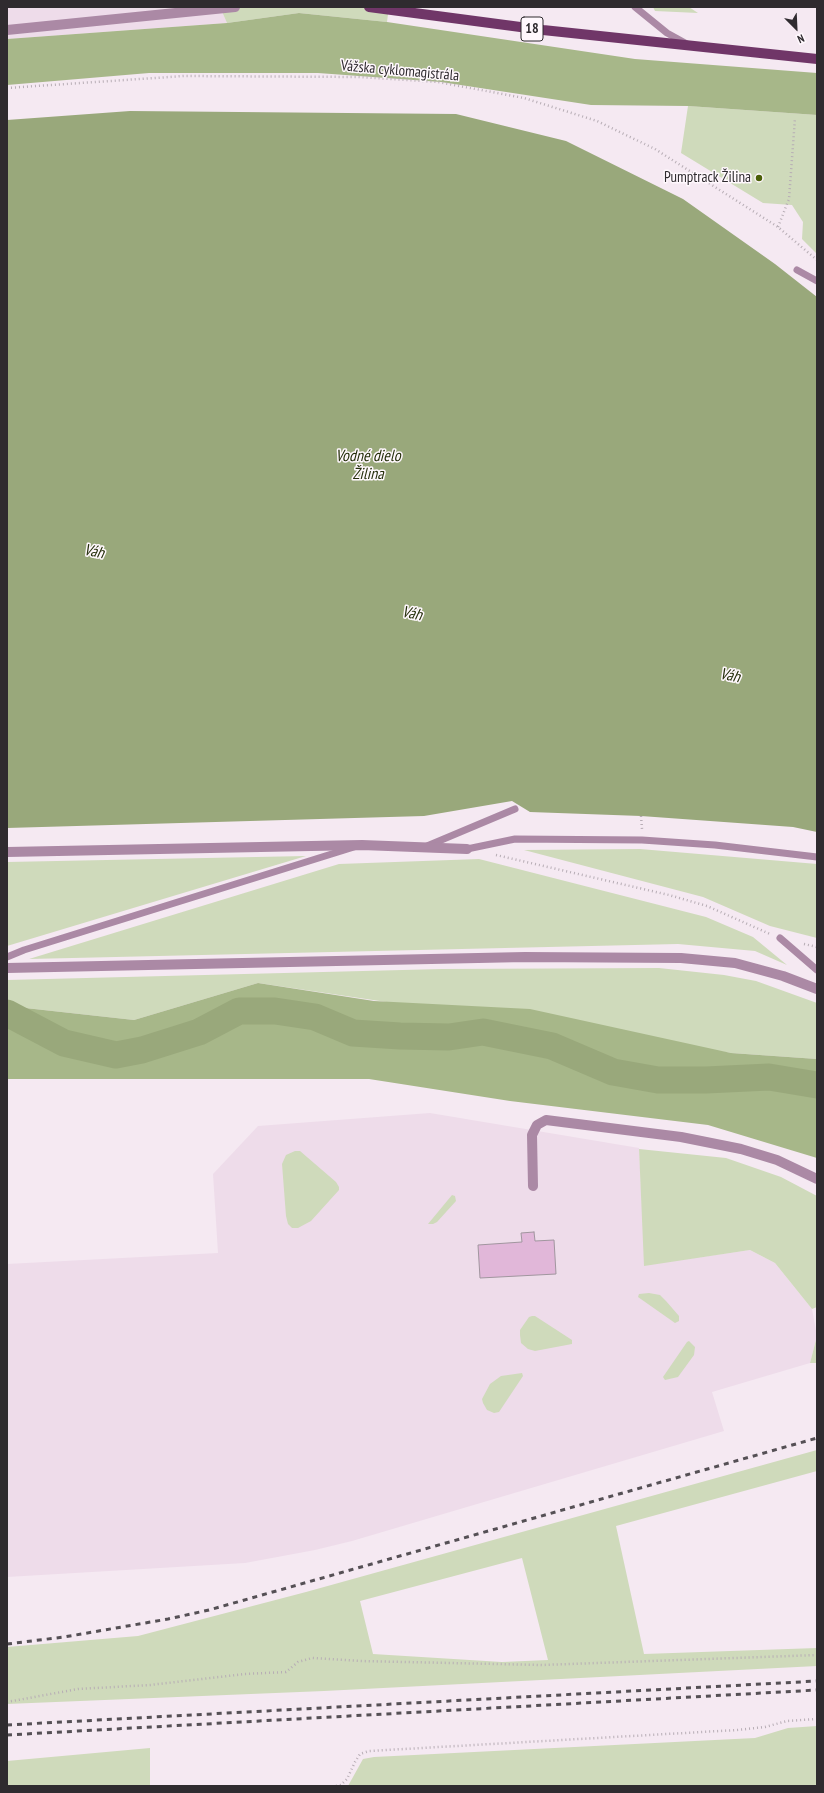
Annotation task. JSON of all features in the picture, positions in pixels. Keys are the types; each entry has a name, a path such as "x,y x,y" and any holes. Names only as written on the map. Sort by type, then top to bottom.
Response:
{"main road":[{"name":"18","path":"371,7 413,10 693,47 817,59"}],"street":[{"path":"137,18 147,7"},
{"path":"7,30 235,7"},
{"path":"7,852 362,845 427,846 467,849"},
{"path":"7,968 525,957 681,958 718,960 741,964 783,976 817,990"},
{"path":"533,1186 532,1135 537,1125 546,1120 681,1137 741,1149 777,1160 817,1179"}],"lane":[{"path":"635,7 667,33 693,47"},
{"path":"797,270 817,281"},
{"path":"427,846 515,809"},
{"path":"467,849 515,839 642,840 817,857"},
{"path":"7,957 24,950 362,845"},
{"path":"780,938 817,970"}],"path":[{"name":"Vážska cyklomagistrála","path":"7,88 184,76 358,77 438,82 524,98 597,121 655,149 778,228 817,260"},
{"path":"778,228 789,199 795,118"},
{"path":"490,854 600,878 677,897 706,906 780,938"},
{"path":"7,1702 78,1689 150,1685 245,1674 286,1672 298,1662 312,1658 360,1661 542,1665 817,1655"},
{"path":"336,1786 341,1785 347,1779 360,1754 369,1751 737,1730 765,1727 787,1721 817,1719"}],"shaded area":[{"path":"7,7 220,7 227,23 7,39"},
{"path":"220,7 389,7 387,22 299,13 227,23"},
{"path":"653,7 689,7 698,13 655,11"},
{"path":"299,13 387,22 635,59 817,73 817,115 688,106 591,105 441,82 318,73 149,73 7,85 7,39 227,23"},
{"name":"Pumptrack Žilina","path":"688,106 817,115 817,254 802,239 803,222 792,205 763,203 681,153"},
{"path":"640,849 817,864 817,938 770,926 703,897 524,850"},
{"path":"306,856 7,946 7,862"},
{"path":"479,859 706,917 753,937 787,965 755,951 678,944 29,959 339,864"},
{"path":"659,968 724,975 756,981 817,1003 817,1059 731,1053 258,983 134,1020 7,1006 7,980 442,969"},
{"path":"258,983 374,1001 530,1009 731,1053 817,1059 817,1158 708,1125 510,1101 369,1079 7,1079 7,1006 134,1020"},
{"path":"430,1113 639,1148 645,1265 750,1250 775,1263 812,1309 817,1336 810,1363 712,1392 724,1431 352,1541 315,1550 245,1563 7,1577 7,1264 218,1253 213,1174 258,1126"},
{"path":"639,1149 726,1158 781,1177 817,1196 817,1307 812,1309 775,1263 750,1250 644,1266"},
{"path":"295,1151 300,1151 336,1182 339,1190 311,1221 298,1228 292,1228 288,1224 286,1216 282,1164 286,1155"},
{"path":"452,1195 455,1196 456,1201 437,1222 428,1224"},
{"path":"649,1293 660,1295 679,1316 679,1321 675,1323 638,1297 639,1294"},
{"path":"535,1316 572,1340 572,1344 535,1351 528,1349 521,1343 520,1330 529,1317"},
{"path":"817,1336 817,1363 810,1363"},
{"path":"689,1341 695,1347 694,1355 678,1377 665,1380 663,1377"},
{"path":"522,1373 523,1376 499,1412 494,1413 487,1410 482,1399 490,1384 501,1376"},
{"path":"817,1450 817,1471 616,1526 644,1654 817,1648 817,1666 324,1691 7,1704 7,1647 138,1636 306,1592","holes":["522,1558 548,1660 502,1662 373,1654 360,1601"]},
{"path":"817,1726 817,1786 348,1786 363,1759 374,1757 755,1738 788,1728"},
{"path":"150,1748 150,1786 7,1786 7,1761"}],"water":[{"name":"Vodné dielo Žilina","path":"130,111 456,114 566,141 683,199 775,264 817,297 817,832 793,827 641,816 530,812 512,801 424,816 7,828 7,120"}],"building":[{"path":"534,1232 535,1241 554,1240 556,1274 480,1278 478,1245 522,1242 521,1233"}],"waterway":[{"path":"7,1013 64,1043 116,1055 142,1050 199,1032 239,1011 275,1011 315,1017 353,1033 449,1037 483,1032 552,1046 613,1072 658,1080 706,1080 769,1077 817,1085"}],"railway":[{"path":"7,1644 64,1637 168,1619 209,1610 817,1438"},
{"path":"7,1725 817,1681"},
{"path":"7,1735 817,1690"}],"place":[{"name":"Pumptrack Žilina","path":"759,178"}],"water label":[{"name":"Váh","path":"94,552"},
{"name":"Váh","path":"412,614"},
{"name":"Váh","path":"730,676"}]}
